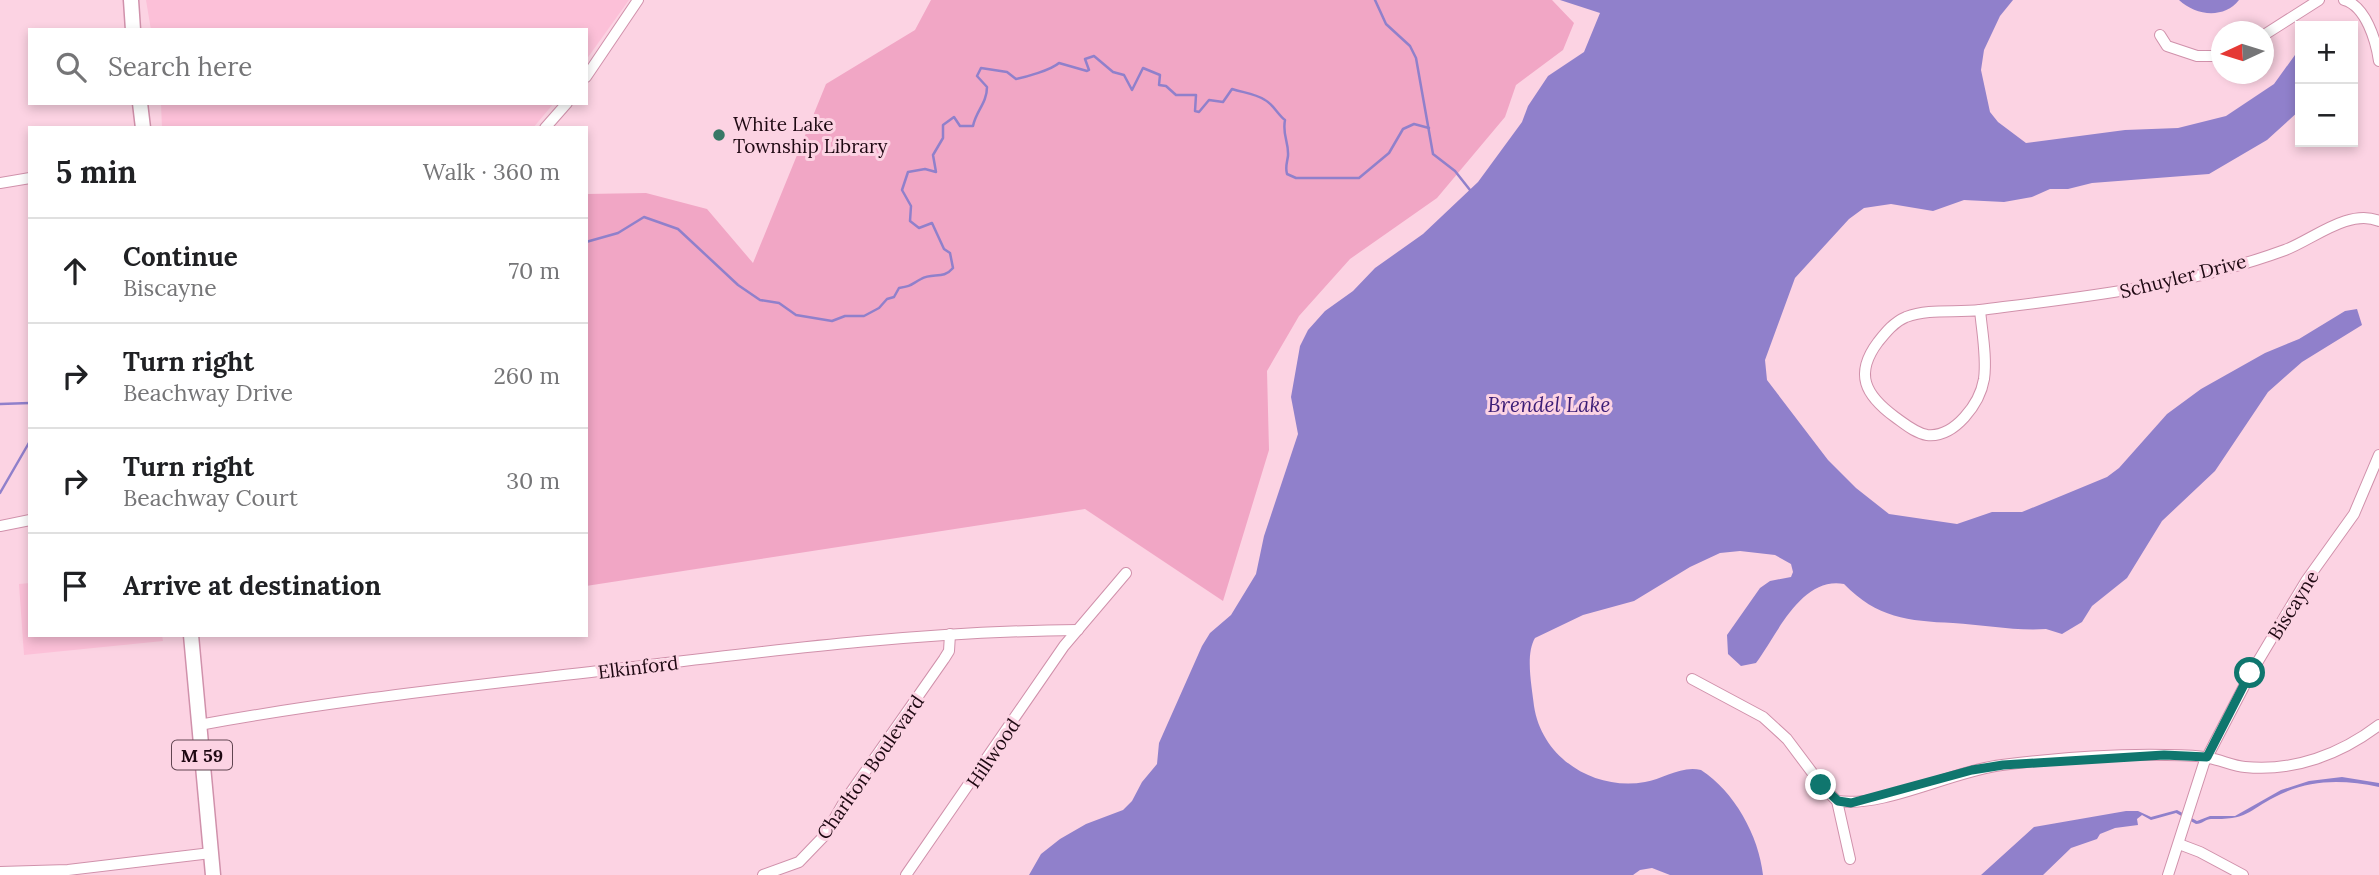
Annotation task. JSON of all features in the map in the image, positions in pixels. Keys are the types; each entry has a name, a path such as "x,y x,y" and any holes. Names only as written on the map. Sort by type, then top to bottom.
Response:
{"highway":[{"path":"131,0 134,28"},
{"path":"140,105 143,126"},
{"name":"M 59","path":"191,637 213,875"}],"street":[{"path":"588,74 638,0"},
{"path":"2274,28 2319,0"},
{"path":"2344,0 2357,8 2370,28 2379,61"},
{"path":"2160,34 2167,46 2197,56 2211,56"},
{"path":"547,126 565,105"},
{"path":"0,183 28,178"},
{"name":"Schuyler Drive","path":"1980,310 1983,381 1976,402 1964,418 1946,431 1929,435 1911,429 1873,399 1866,386 1866,364 1871,352 1888,329 1904,318 1925,312 1980,310 2115,293 2177,281 2285,250 2348,220 2365,217 2379,221"},
{"name":"Biscayne","path":"2168,875 2207,757 2250,673 2306,582 2354,514 2379,456"},
{"path":"0,526 28,520"},
{"name":"Hillwood","path":"906,875 1078,630 1126,573"},
{"name":"Elkinford","path":"199,725 313,705 950,634 1078,630"},
{"name":"Charlton Boulevard","path":"763,875 799,862 825,835 844,802 949,651 950,634"},
{"path":"1692,680 1763,717 1787,739 1823,788 1838,801 1850,859"},
{"path":"1838,801 1866,801 1972,770 2003,765 2164,755 2207,757 2242,767 2278,767 2320,758 2340,750 2379,725"},
{"path":"2179,844 2243,875"},
{"path":"0,873 68,870 211,853"}],"shaded area":[{"path":"146,0 629,0 588,57 588,28 151,28"},
{"path":"931,0 1552,0 1574,23 1563,50 1516,85 1505,117 1437,198 1350,259 1299,316 1267,371 1269,450 1223,601 1085,509 588,586 588,194 646,193 707,209 753,263 826,84 915,30"},
{"path":"161,105 552,105 535,126 162,126"},
{"path":"28,583 28,637 162,637 163,641 24,655 19,584"}],"water":[{"name":"Brendel Lake","path":"1560,0 2013,0 2000,16 1984,50 1981,70 1990,112 1998,122 2026,143 2125,130 2178,128 2226,116 2274,84 2295,55 2295,115 2267,140 2209,174 2092,183 2068,189 2050,189 2032,197 2004,202 1964,200 1933,211 1891,204 1864,208 1849,219 1795,278 1765,360 1767,380 1828,460 1856,488 1889,514 1957,524 1992,512 2022,512 2107,477 2119,468 2167,414 2201,389 2265,353 2299,339 2345,311 2357,309 2362,325 2302,362 2268,392 2215,471 2162,521 2127,578 2092,606 2082,622 2062,634 2046,629 2011,629 1907,619 1881,611 1844,584 1829,584 1815,589 1803,598 1756,663 1741,666 1728,654 1727,635 1760,588 1770,581 1791,577 1793,572 1791,564 1775,555 1740,551 1720,553 1690,567 1634,601 1583,615 1535,638 1530,653 1534,706 1539,725 1559,756 1590,776 1626,783 1645,782 1687,769 1701,770 1724,790 1743,816 1756,845 1763,875 1670,875 1652,868 1640,870 1633,875 1029,875 1041,854 1060,839 1086,824 1123,810 1132,801 1142,782 1157,764 1159,743 1202,646 1210,633 1231,615 1256,574 1264,536 1298,434 1291,397 1300,346 1308,330 1325,311 1353,291 1375,268 1423,234 1478,182 1522,122 1528,106 1548,76 1584,52 1600,13"},
{"path":"2179,0 2239,0 2226,10 2210,13 2193,9"},
{"path":"2342,777 2379,783 2379,787 2341,782 2317,783 2281,794 2249,813 2234,818 2209,819 2198,824 2176,813 2151,820 2142,815 2137,819 2138,825 2115,828 2100,834 2097,839 2071,848 2043,875 1981,875 2034,827 2126,811 2138,811 2151,817 2177,810 2197,821 2210,816 2235,816 2281,790 2309,781"}],"waterway":[{"path":"1375,0 1386,24 1410,46 1416,58 1433,154 1455,171 1470,190"},
{"path":"588,241 618,233 644,217 678,229 738,285 760,300 779,303 796,315 832,321 845,316 864,316 894,297 899,288 925,277 945,274 953,268 950,253 944,249 932,223 919,228 910,221 911,206 902,190 908,172 925,169 936,172 933,155 943,138 943,125 954,117 960,126 973,126 987,93 987,87 977,76 981,68 1007,72 1016,79 1045,71 1059,63 1087,71 1089,70 1085,59 1094,56 1113,72 1124,75 1132,90 1143,68 1160,75 1159,85 1166,86 1176,95 1196,95 1195,111 1199,112 1209,100 1223,102 1232,89 1257,96 1268,102 1285,120 1288,151 1286,172 1296,178 1359,178 1389,153 1403,129 1414,124 1429,128"},
{"path":"0,404 28,403"},
{"path":"0,493 28,444"}],"place":[{"name":"White Lake Township Library","path":"719,135"}],"route":[{"path":"1821,785 1831,797 1851,803 1972,770 2003,765 2164,755 2207,757 2250,673"}]}
